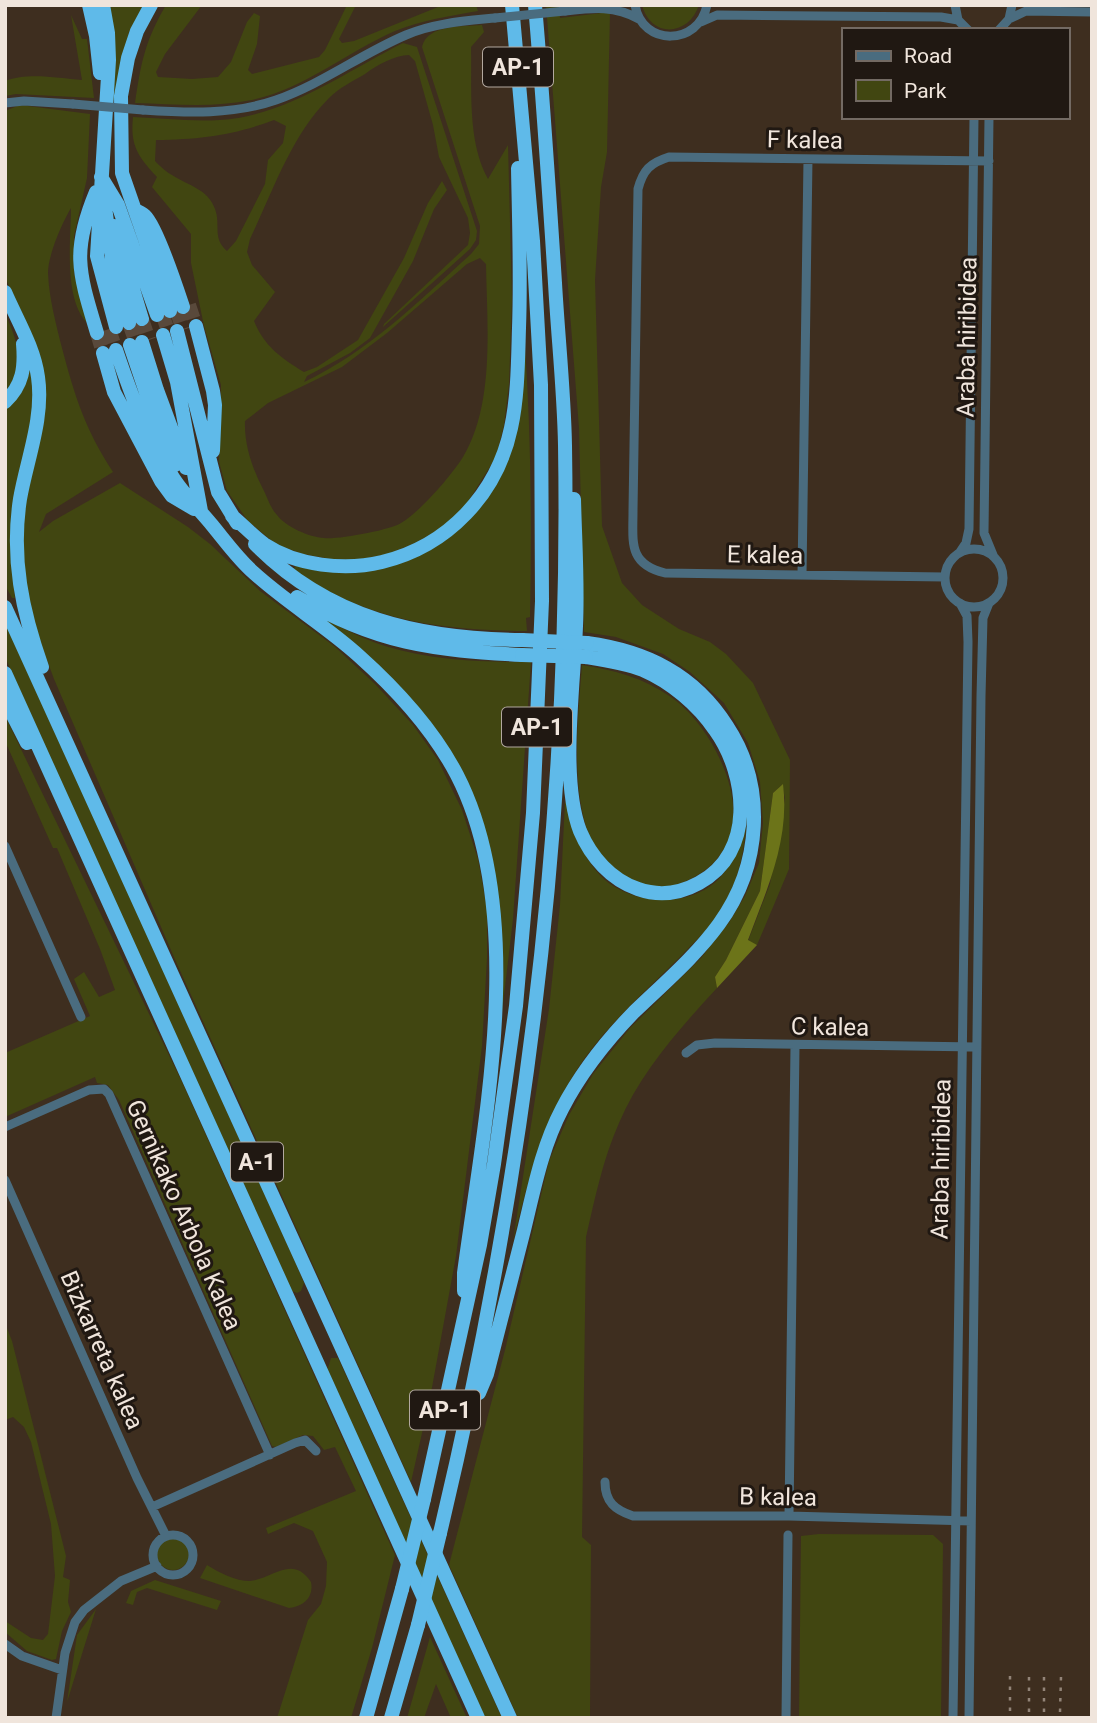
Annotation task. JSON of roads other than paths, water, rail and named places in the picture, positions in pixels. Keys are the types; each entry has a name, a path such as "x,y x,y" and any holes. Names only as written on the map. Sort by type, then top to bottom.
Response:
{"highway":[{"path":"89,5 99,59 103,258 143,319"},
{"path":"103,5 109,60 101,177 87,233 86,255 90,285 143,319"},
{"path":"143,319 134,210 122,173 121,96 128,58 137,31 152,5"},
{"path":"122,173 134,61 144,36 162,5"},
{"name":"AP-1","path":"366,1718 424,1499 480,1245 503,1104 524,927 534,800 543,504 541,384 533,242 512,5"},
{"name":"AP-1","path":"391,1718 418,1625 466,1424 509,1195 542,946 561,686 565,442 535,5"},
{"path":"232,516 264,544 285,555 308,562 354,566 396,559 417,550 452,528 481,498 503,455 512,427 520,287 518,162 524,129"},
{"path":"101,177 118,205 143,319"},
{"path":"134,210 146,216 172,275 143,319"},
{"path":"5,292 35,363 39,399 20,499 16,563 25,618 44,672 47,697"},
{"path":"5,402 13,394 22,377 22,332"},
{"path":"149,340 212,381 215,405 212,470"},
{"path":"149,340 169,453 202,513 256,575 360,657 407,704 457,775 485,849 493,895 496,953 494,1024 464,1273 463,1320"},
{"path":"149,340 212,470 218,492 232,516 245,534 276,565 302,584 360,614 395,626 522,647 633,652 682,677 703,694 734,736 747,763 755,819 746,874 718,925 596,1057 562,1109 540,1166 487,1374 466,1424"},
{"path":"149,340 180,427 183,451 202,513"},
{"path":"149,340 114,392 161,481 172,496 202,513"},
{"path":"565,442 574,494 576,568 570,779 580,830 603,867 618,880 647,892 663,894 692,887 716,872 728,857 736,842 742,813 740,797 718,733 675,689 642,670 586,650"},
{"path":"256,575 348,624 393,640 453,651 522,647"},
{"name":"A-1","path":"5,607 510,1718"},
{"name":"A-1","path":"5,673 478,1718"},
{"path":"5,701 44,778 120,945 149,992"}],"street":[{"path":"635,5 639,19"},
{"path":"701,22 707,5"},
{"path":"955,5 958,20 966,28"},
{"path":"1009,19 1012,5"},
{"path":"5,103 24,101 213,112 245,108 274,101 322,80 407,35 455,22 601,6 625,11 657,35 669,37 692,31 701,22 717,15 941,17 958,20"},
{"path":"1001,28 1009,19 1026,11 1092,12"},
{"name":"Araba hiribidea","path":"960,552 966,543 969,529 974,119"},
{"name":"Araba hiribidea","path":"989,119 984,533 993,555"},
{"name":"F kalea","path":"638,189 645,169 650,164 668,157 989,161"},
{"path":"802,575 808,159"},
{"name":"E kalea","path":"638,189 633,511 633,545 637,557 653,570 665,573 945,577"},
{"path":"971,548 982,549 993,555 1000,563 1003,574 1003,585 998,595 989,603 977,607 960,603 949,592 945,577 952,558 971,548"},
{"name":"Araba hiribidea","path":"953,1718 968,642 967,616 960,603"},
{"name":"Araba hiribidea","path":"969,1718 983,618 989,603"},
{"path":"5,846 81,1017"},
{"name":"C kalea","path":"686,1053 697,1045 715,1043 977,1047"},
{"path":"789,1516 795,1046"},
{"name":"Gernikako Arbola Kalea","path":"5,1127 89,1090 104,1090 109,1094 270,1455"},
{"name":"Bizkarreta kalea","path":"5,1180 166,1536"},
{"path":"152,1507 295,1443 305,1440 316,1451"},
{"name":"B kalea","path":"605,1482 606,1498 621,1512 633,1516 789,1516 971,1521"},
{"path":"175,1534 188,1540 192,1546 193,1560 190,1566 179,1574 165,1573 157,1566 153,1556 157,1543 166,1536 175,1534"},
{"path":"786,1718 788,1535"},
{"path":"56,1718 70,1634 83,1609 121,1581 157,1566"},
{"path":"5,1644 22,1656 62,1670"}],"tunnel":[{"path":"189,305 196,326"},
{"path":"176,309 183,330"},
{"path":"162,313 169,334"},
{"path":"142,319 149,340"},
{"path":"129,323 136,343"},
{"path":"109,329 116,350"},
{"path":"97,333 103,353"}],"railway":[{"path":"1010,1675 1010,1711"},
{"path":"1029,1676 1029,1712"},
{"path":"1044,1676 1044,1712"},
{"path":"1060,1712 1061,1677"},
{"path":"1092,1706 1092,1713"}]}
